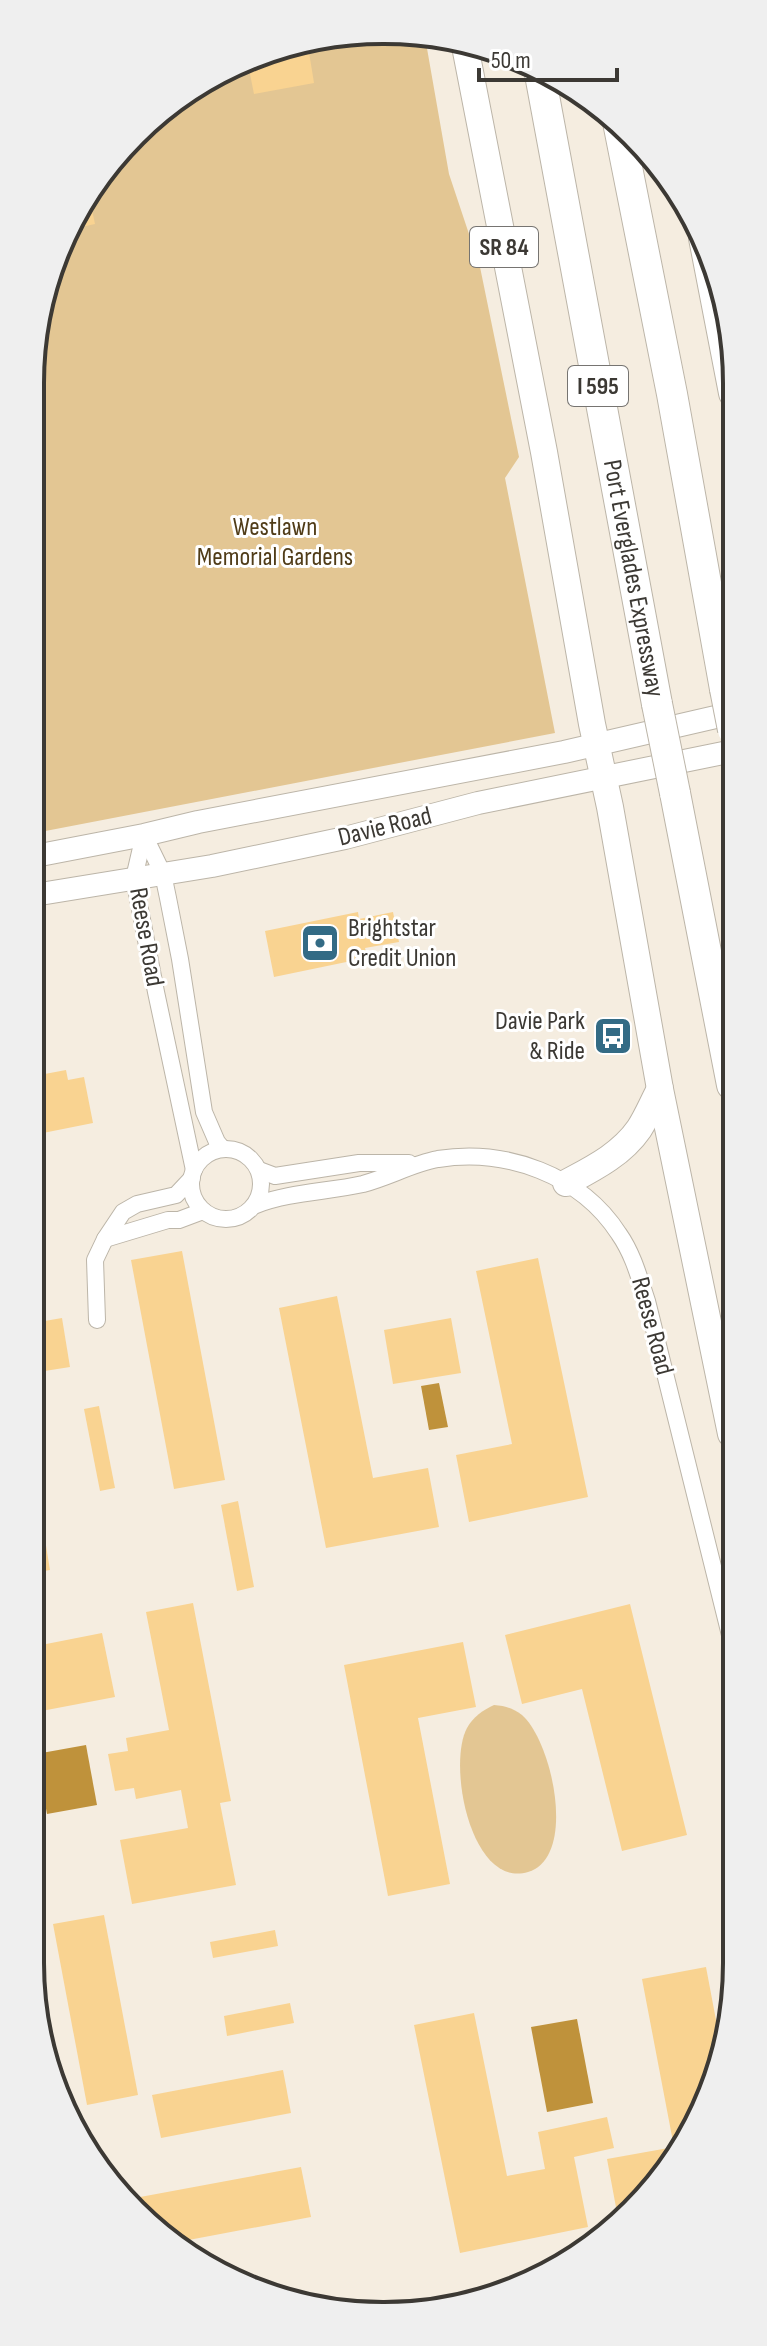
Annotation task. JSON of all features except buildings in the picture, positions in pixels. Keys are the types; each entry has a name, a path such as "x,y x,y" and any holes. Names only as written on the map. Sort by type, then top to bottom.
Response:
{"highway":[{"name":"Port Everglades Expressway","path":"542,83 657,704 723,1039"},
{"path":"622,141 723,669"}],"main road":[{"name":"SR 84","path":"467,55 541,437 660,1089 723,1395"},
{"name":"Davie Road","path":"44,854 549,755 723,703"},
{"name":"Davie Road","path":"44,893 163,874 345,838 478,803 723,753"},
{"path":"566,1183 621,1149 639,1130 660,1089"}],"street":[{"name":"Reese Road","path":"144,835 163,874 204,1112 223,1149"},
{"name":"Reese Road","path":"144,835 134,878 193,1174"},
{"path":"97,1320 95,1260 123,1212 137,1204 176,1195 206,1156 223,1149 244,1154 253,1161 259,1170 262,1188 256,1205 249,1212 230,1220 203,1211 193,1196 193,1174"},
{"name":"Reese Road","path":"259,1170 275,1176 359,1163 422,1163 484,1157 547,1173 595,1204 619,1233 634,1261 647,1301 723,1607"},
{"name":"Reese Road","path":"256,1205 277,1198 364,1183 422,1163"},
{"path":"105,1239 203,1211"}],"green space":[{"name":"Westlawn Memorial Gardens","path":"384,44 427,47 449,174 480,267 519,457 505,478 555,733 44,831 44,384 47,339 56,296 79,233 114,177 143,143 177,114 233,79 274,62 339,47"},
{"path":"494,1705 522,1715 543,1748 550,1772 556,1823 552,1845 543,1862 528,1872 508,1872 492,1862 478,1844 462,1794 460,1768 467,1728 479,1714"}],"shaded area":[{"path":"439,1383 448,1427 429,1430 421,1386"},
{"path":"86,1745 97,1805 47,1814 44,1753"},
{"path":"577,2019 593,2103 547,2112 531,2027"}],"place":[{"name":"Brightstar Credit Union","path":"320,943"},
{"name":"Davie Park & Ride","path":"613,1036"}]}
